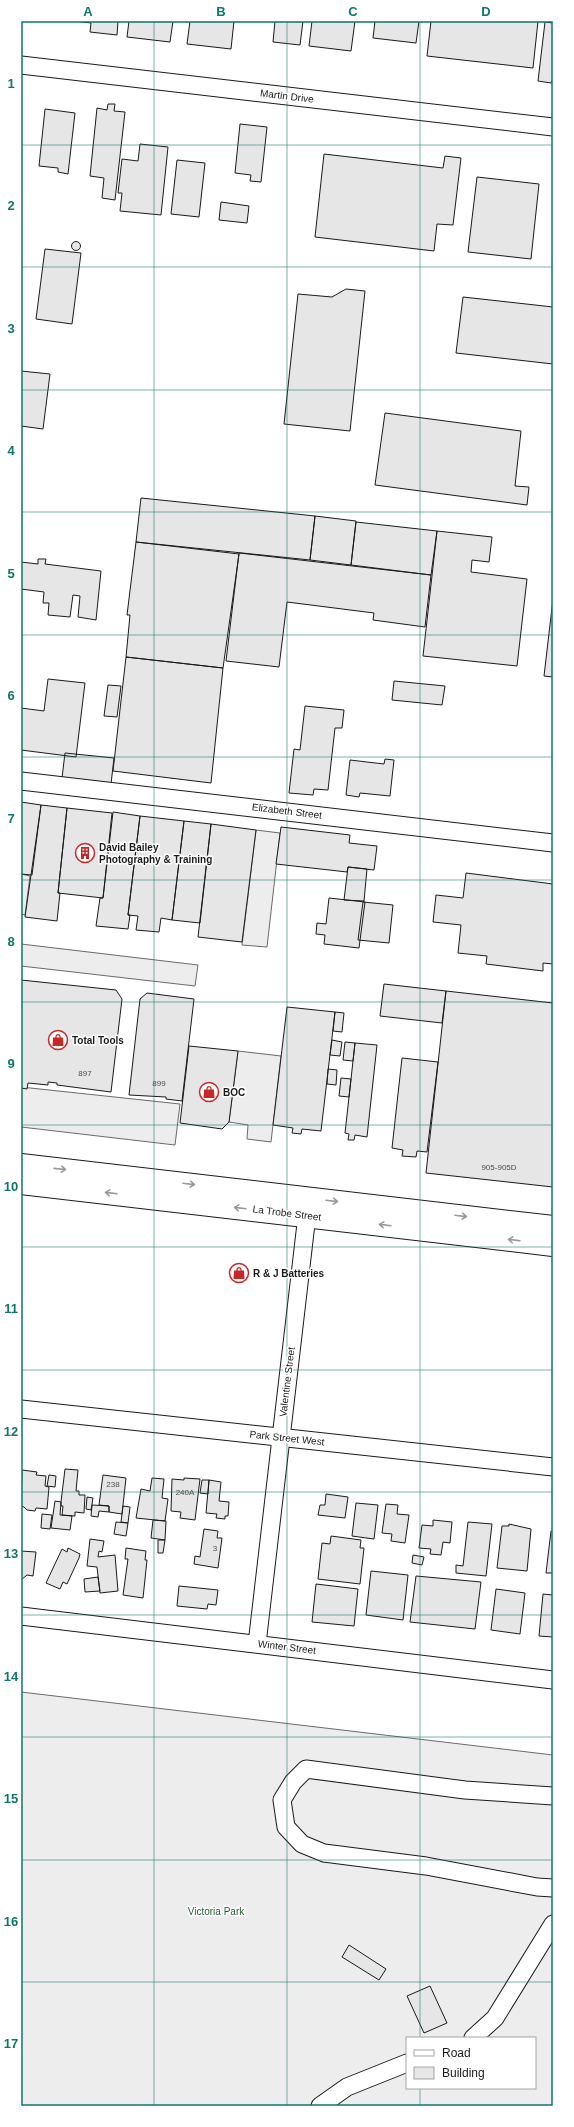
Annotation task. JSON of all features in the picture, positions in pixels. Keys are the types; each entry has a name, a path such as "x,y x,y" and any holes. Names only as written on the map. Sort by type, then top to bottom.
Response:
{"main road":[{"name":"La Trobe Street","path":"21,1165 553,1245"},
{"name":"La Trobe Street","path":"21,1183 553,1227"}],"street":[{"name":"Martin Drive","path":"21,65 553,127"},
{"name":"Elizabeth Street","path":"21,781 553,843"},
{"name":"Valentine Street","path":"257,1644 308,1207"},
{"name":"Park Street West","path":"21,1409 553,1467"},
{"name":"Winter Street","path":"21,1616 553,1680"},
{"path":"553,1796 465,1790 306,1769 293,1782 282,1800 286,1827 302,1844 324,1852 426,1866 537,1887 553,1888"},
{"path":"474,2037 495,2018 553,1924"},
{"path":"320,2106 347,2087 406,2063"}],"shaded area":[{"path":"256,830 280,833 267,947 242,945"},
{"path":"21,874 30,876 25,915 21,914"},
{"path":"21,944 198,965 195,986 21,966"},
{"path":"238,1051 281,1056 271,1142 247,1139 248,1125 229,1122"},
{"path":"21,1087 180,1104 175,1145 21,1127"},
{"name":"Victoria Park","path":"21,1692 553,1755 553,2106 21,2106"}],"building":[{"path":"75,21 118,21 117,35 90,32 91,23"},
{"path":"129,21 173,21 170,42 127,37"},
{"path":"190,21 234,21 231,49 187,44"},
{"path":"275,21 303,21 300,45 273,42"},
{"path":"312,21 355,21 351,51 309,46"},
{"path":"375,21 419,21 416,43 373,38"},
{"path":"431,21 538,21 533,68 427,56"},
{"path":"545,22 553,23 553,78 551,83 538,81"},
{"path":"108,104 115,104 114,111 125,112 115,200 102,198 104,178 90,176 97,108 107,110"},
{"path":"45,109 75,113 68,174 58,172 58,168 39,166"},
{"path":"240,124 267,127 261,182 250,181 251,175 235,173"},
{"path":"140,144 168,147 161,215 120,211 122,193 118,193 122,159 138,161"},
{"path":"324,154 443,168 445,156 461,158 453,225 437,224 434,251 315,237"},
{"path":"177,160 205,163 199,217 171,214"},
{"path":"477,177 539,184 531,259 468,252"},
{"path":"221,202 249,206 247,223 219,220"},
{"path":"74,242 78,242 80,246 78,250 74,250 72,248 72,244"},
{"path":"45,249 81,253 72,324 36,319"},
{"path":"346,289 365,291 350,431 284,424 298,294 332,297"},
{"path":"463,297 553,307 553,364 456,353"},
{"path":"21,371 50,374 43,429 21,426"},
{"path":"385,413 521,431 515,486 529,487 527,505 375,485"},
{"path":"141,498 315,516 310,560 136,542"},
{"path":"315,516 356,521 351,565 310,560"},
{"path":"356,522 437,531 431,575 351,565"},
{"path":"437,531 492,537 489,562 472,560 471,572 527,579 517,666 423,656"},
{"path":"136,542 239,554 223,668 126,657 130,615 127,615"},
{"path":"239,553 431,575 425,627 373,620 374,613 287,602 279,667 226,661"},
{"path":"38,559 46,559 45,564 101,571 96,620 78,617 80,596 73,595 70,617 48,615 49,603 43,603 44,592 21,589 21,562 38,564"},
{"path":"553,599 553,677 544,676"},
{"path":"126,657 223,668 211,783 113,771"},
{"path":"48,679 85,683 76,757 21,750 21,708 44,711"},
{"path":"394,681 445,686 442,705 392,700"},
{"path":"108,685 121,686 117,717 104,716"},
{"path":"305,706 344,710 342,728 335,728 328,790 314,789 313,795 289,793 294,749 300,750"},
{"path":"65,753 114,758 111,784 62,778"},
{"path":"385,759 394,760 390,796 360,793 359,797 346,795 350,760 384,764"},
{"path":"21,802 41,805 32,875 21,874"},
{"path":"41,805 67,808 58,893 60,893 57,921 25,917"},
{"name":"David Bailey Photography & Training","path":"67,808 112,813 103,898 58,893"},
{"path":"113,812 140,816 128,915 130,915 128,929 96,926 100,898 103,898"},
{"path":"140,816 184,821 172,920 161,918 159,932 136,930 138,916 128,915"},
{"path":"184,821 211,824 200,923 172,920"},
{"path":"211,824 256,830 242,942 198,937"},
{"path":"281,827 350,835 349,843 377,846 374,870 348,867 347,872 276,864"},
{"path":"348,867 367,869 364,901 344,900"},
{"path":"466,873 553,884 553,964 543,963 543,971 486,964 487,956 458,953 461,925 433,922 436,895 463,898"},
{"path":"329,898 365,902 359,948 324,944 325,935 316,934 317,923 326,924"},
{"path":"363,902 393,905 389,943 358,940"},
{"path":"21,980 116,990 122,999 111,1092 57,1085 57,1083 48,1082 48,1085 28,1083 27,1089 21,1088"},
{"path":"384,984 446,991 442,1023 380,1016"},
{"path":"446,991 553,1003 553,1187 426,1173"},
{"path":"147,993 194,999 182,1101 166,1099 166,1097 129,1095 140,999"},
{"path":"287,1007 335,1012 321,1131 302,1129 301,1134 292,1133 293,1128 273,1125"},
{"path":"335,1012 344,1013 342,1032 333,1031"},
{"path":"332,1040 342,1042 340,1056 330,1055"},
{"path":"345,1042 355,1043 353,1061 343,1060"},
{"path":"355,1043 377,1045 367,1137 355,1135 354,1140 348,1140 349,1134 345,1133"},
{"path":"189,1046 238,1051 229,1122 222,1129 180,1123"},
{"path":"402,1058 438,1062 427,1152 417,1151 416,1157 402,1156 403,1150 392,1148"},
{"path":"328,1069 337,1070 336,1085 327,1084"},
{"path":"341,1078 351,1079 349,1097 339,1096"},
{"path":"65,1469 78,1470 76,1491 79,1491 79,1495 85,1495 84,1513 75,1512 75,1516 62,1515 63,1506 61,1506 61,1502"},
{"path":"22,1470 37,1472 36,1475 46,1476 45,1486 49,1487 47,1509 36,1508 35,1511 27,1510 21,1506"},
{"path":"49,1475 56,1476 55,1487 47,1486"},
{"path":"103,1475 126,1478 122,1514 109,1512 109,1506 99,1505"},
{"path":"152,1478 164,1479 162,1498 168,1499 165,1521 136,1518 141,1489 150,1491"},
{"path":"184,1478 200,1479 195,1520 180,1518 181,1512 171,1511 172,1479 184,1480"},
{"path":"202,1480 209,1480 208,1494 200,1493"},
{"path":"209,1480 221,1482 219,1501 229,1502 228,1516 225,1516 225,1519 216,1518 217,1514 206,1513"},
{"path":"326,1494 348,1497 345,1518 318,1515 320,1505 325,1505"},
{"path":"87,1497 93,1498 91,1510 86,1509"},
{"path":"55,1501 61,1502 60,1515 72,1516 70,1530 51,1528"},
{"path":"356,1503 378,1505 374,1539 352,1536"},
{"path":"386,1504 398,1505 397,1514 409,1515 405,1543 391,1541 392,1534 382,1533"},
{"path":"92,1505 109,1506 109,1512 99,1511 98,1517 91,1516"},
{"path":"123,1506 130,1507 128,1523 121,1522"},
{"path":"42,1514 52,1515 50,1529 41,1528"},
{"path":"153,1520 166,1521 165,1540 151,1538"},
{"path":"433,1520 452,1522 450,1543 443,1542 441,1555 430,1554 431,1549 419,1548 422,1525 433,1526"},
{"path":"116,1522 128,1523 126,1536 114,1534"},
{"path":"468,1522 492,1524 486,1576 456,1573 456,1565 463,1566"},
{"path":"509,1524 531,1529 527,1571 497,1568 502,1526 509,1526"},
{"path":"204,1529 218,1531 217,1538 222,1538 218,1568 194,1564 195,1556 200,1557"},
{"path":"551,1531 553,1531 553,1573 546,1573"},
{"path":"331,1536 361,1540 360,1548 364,1548 360,1584 318,1579 322,1543 330,1544"},
{"path":"90,1539 104,1541 102,1552 99,1551 98,1557 115,1555 118,1591 100,1593 97,1567 87,1566"},
{"path":"158,1540 165,1540 163,1553 158,1553"},
{"path":"68,1548 80,1554 67,1584 63,1582 60,1589 46,1583 62,1549 67,1552"},
{"path":"126,1548 146,1551 145,1560 147,1560 143,1598 123,1595 128,1559 125,1559"},
{"path":"21,1551 36,1552 33,1576 27,1575 21,1580"},
{"path":"413,1555 424,1557 422,1565 412,1563"},
{"path":"371,1571 408,1575 403,1620 366,1615"},
{"path":"416,1576 481,1582 475,1629 410,1622"},
{"path":"98,1577 100,1591 85,1592 84,1579"},
{"path":"316,1584 358,1589 354,1626 312,1622"},
{"path":"179,1586 218,1590 216,1605 208,1604 207,1609 177,1606"},
{"path":"496,1589 525,1593 520,1634 491,1630"},
{"path":"543,1594 553,1595 553,1637 539,1636"},
{"path":"349,1945 386,1969 379,1980 342,1957"},
{"path":"430,1986 447,2023 424,2033 407,1996"}],"place":[{"name":"David Bailey Photography & Training","path":"85,853"},
{"name":"Total Tools","path":"58,1040"},
{"name":"BOC","path":"209,1092"},
{"name":"R & J Batteries","path":"239,1273"}]}
